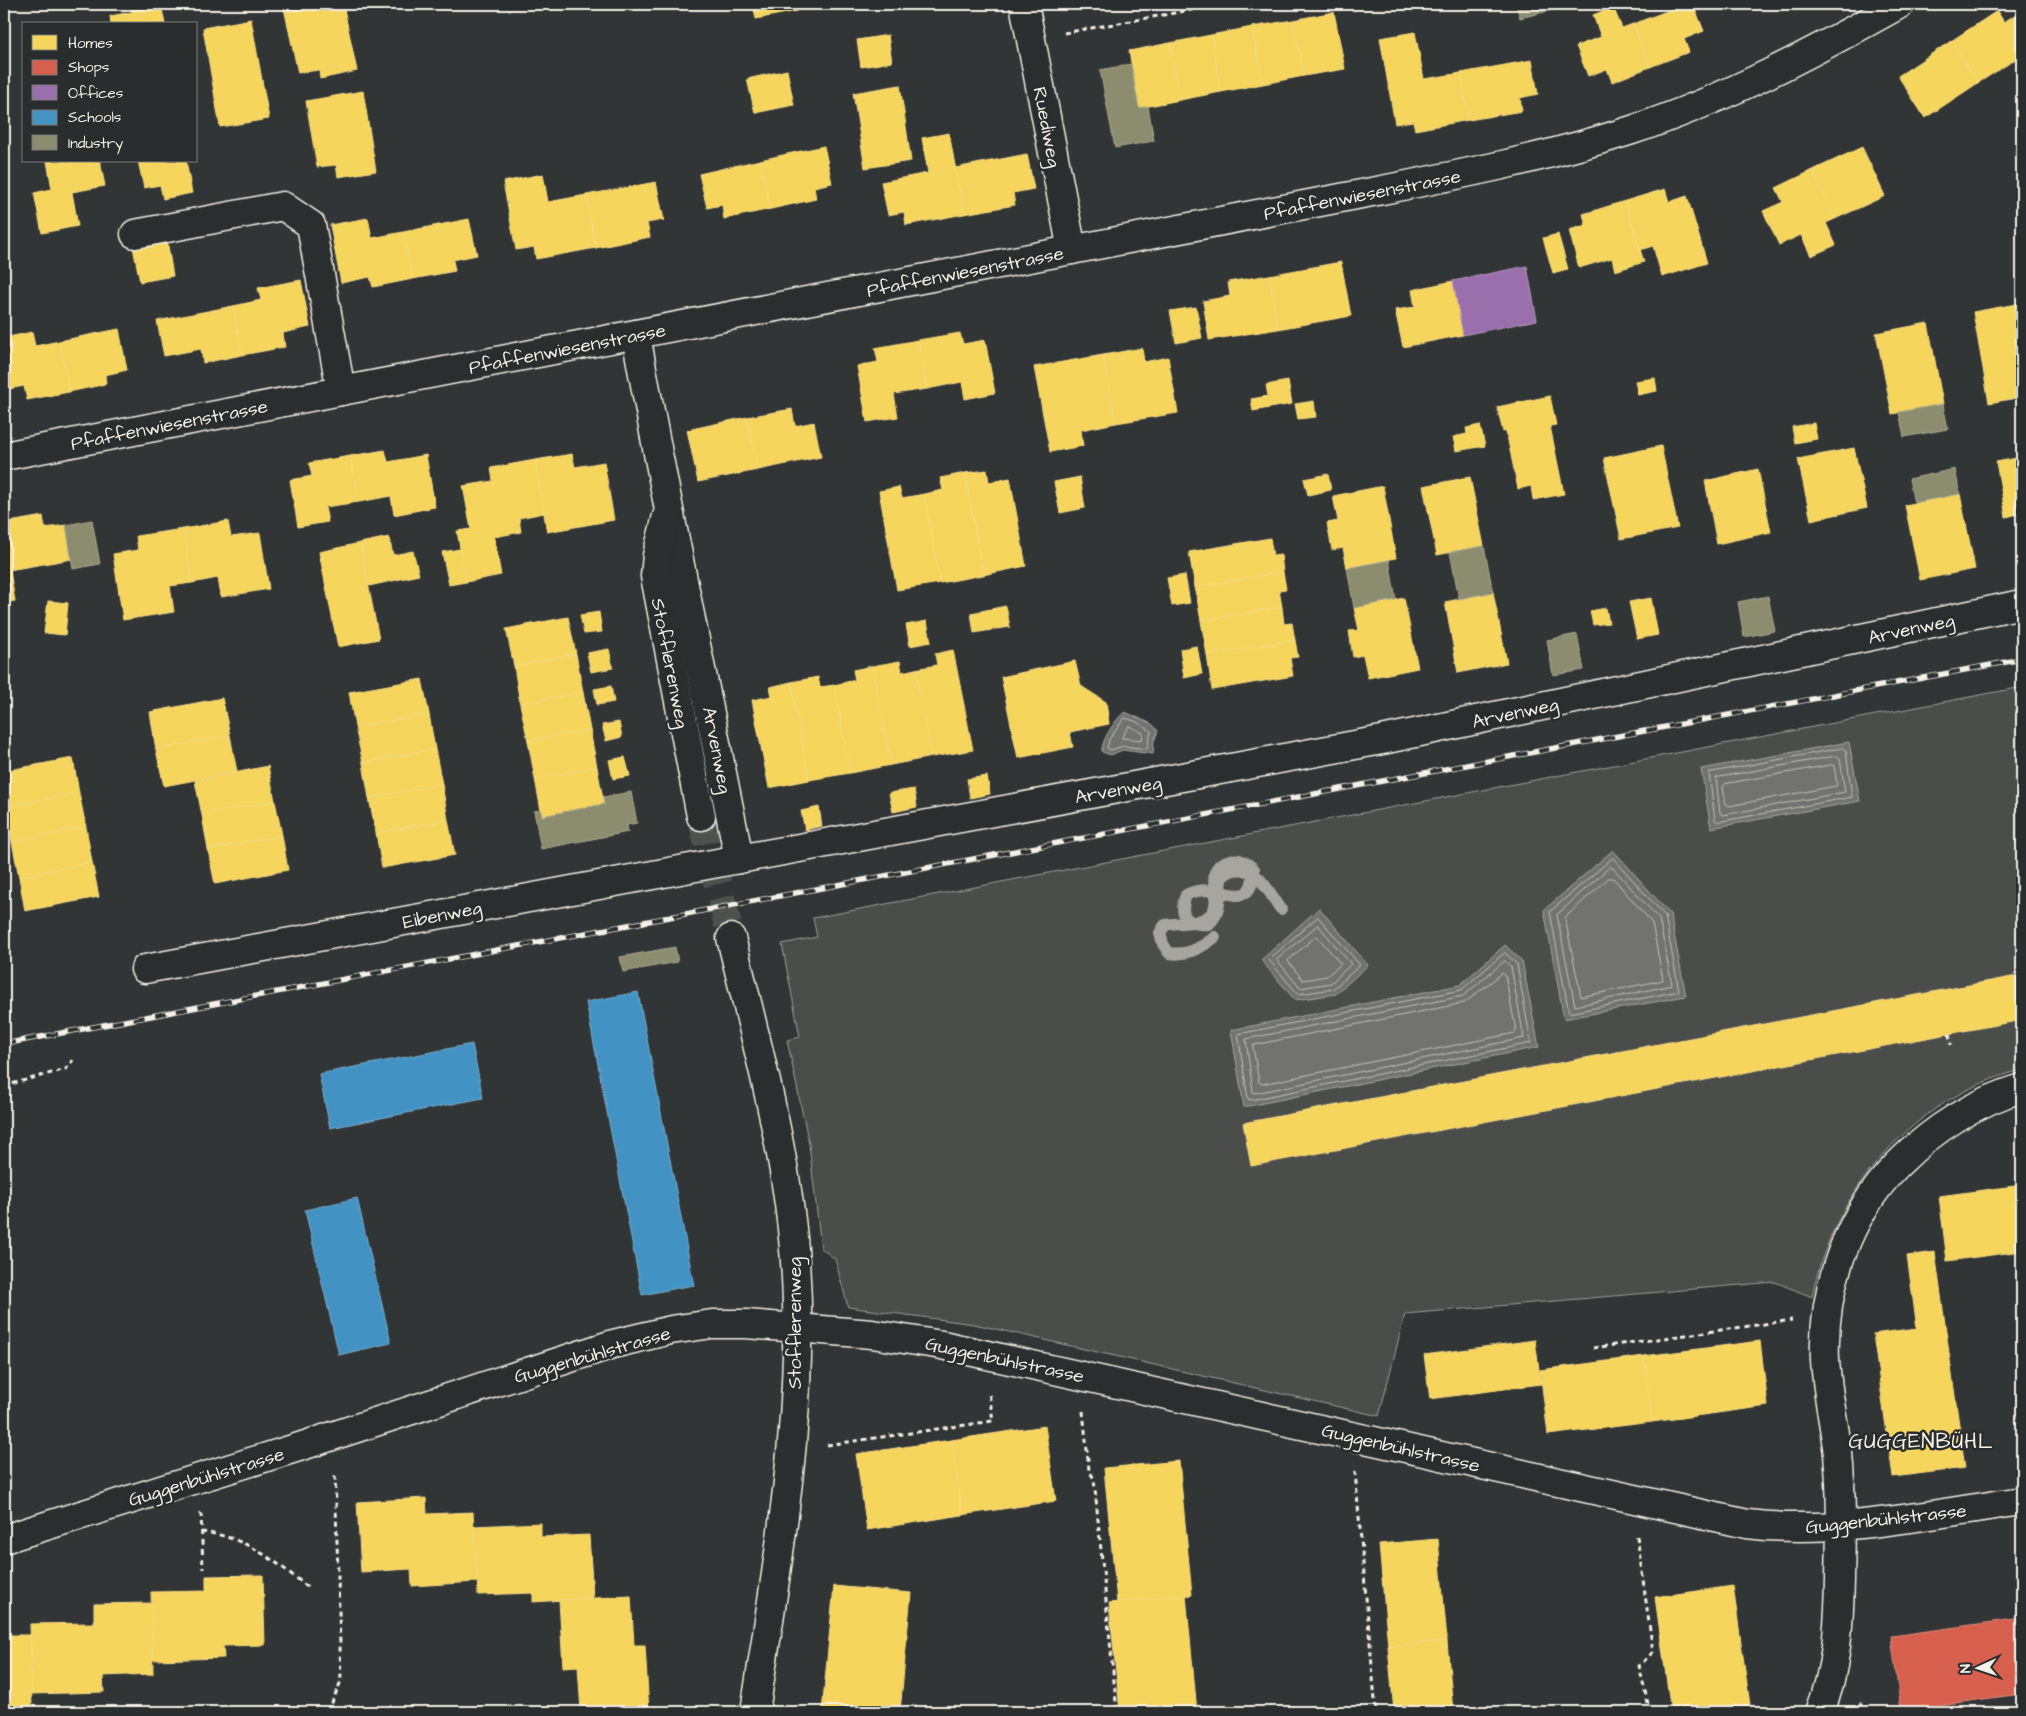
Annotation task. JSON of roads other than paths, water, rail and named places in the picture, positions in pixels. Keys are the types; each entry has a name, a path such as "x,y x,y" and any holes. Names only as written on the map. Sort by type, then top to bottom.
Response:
{"street":[{"name":"Ruediweg","path":"1024,4 1072,250"},
{"name":"Pfaffenwiesenstrasse","path":"4,456 1377,191 1574,148 1634,130 1733,90 1900,4"},
{"path":"135,234 283,206 311,225 341,391"},
{"name":"Arvenweg","path":"636,335 668,509 699,651 739,859 1382,740 2018,604"},
{"name":"Stofflerenweg","path":"668,509 657,556 655,576 701,816"},
{"name":"Eibenweg","path":"145,969 739,859"},
{"name":"Stofflerenweg","path":"732,938 774,1120 788,1191 795,1265 797,1327 790,1461 782,1533 755,1712"},
{"path":"1820,1712 1830,1685 1837,1650 1841,1526 1838,1456 1826,1360 1826,1315 1836,1268 1857,1218 1889,1173 1922,1142 1945,1125 1987,1100 2022,1088"},
{"name":"Guggenbühlstrasse","path":"4,1539 299,1447 641,1336 712,1324 797,1327 872,1334 950,1347 1747,1524 1779,1528 1841,1526 2022,1501"}],"water":[{"path":"1125,712 1152,724 1158,731 1154,741 1153,754 1122,750 1111,755 1102,752 1103,742 1109,731 1117,719"},
{"path":"1849,742 1860,801 1711,828 1701,769"},
{"path":"1613,850 1670,914 1686,996 1564,1019 1544,910"},
{"path":"1319,908 1368,965 1336,994 1295,1000 1261,960"},
{"path":"1505,945 1522,961 1539,1047 1244,1107 1231,1030 1460,985"}],"waterway":[{"path":"1215,937 1194,950 1176,954 1169,953 1163,944 1160,933 1165,925 1190,922 1196,921 1202,920 1212,913 1216,899 1215,891 1214,884 1216,869 1221,864 1230,860 1240,860 1254,869 1252,884 1247,892 1240,895 1222,892 1211,891 1199,891 1186,895 1183,909 1186,918 1190,921 1195,923 1209,924 1218,909 1220,897 1220,891 1220,885 1221,879 1226,873 1234,870 1250,872 1256,876 1267,888 1281,909"}],"tunnel":[{"path":"701,816 731,938"}],"railway":[{"path":"4,1044 2022,659"}],"district":[{"name":"GUGGENBÜHL","path":"1921,1441"}]}
